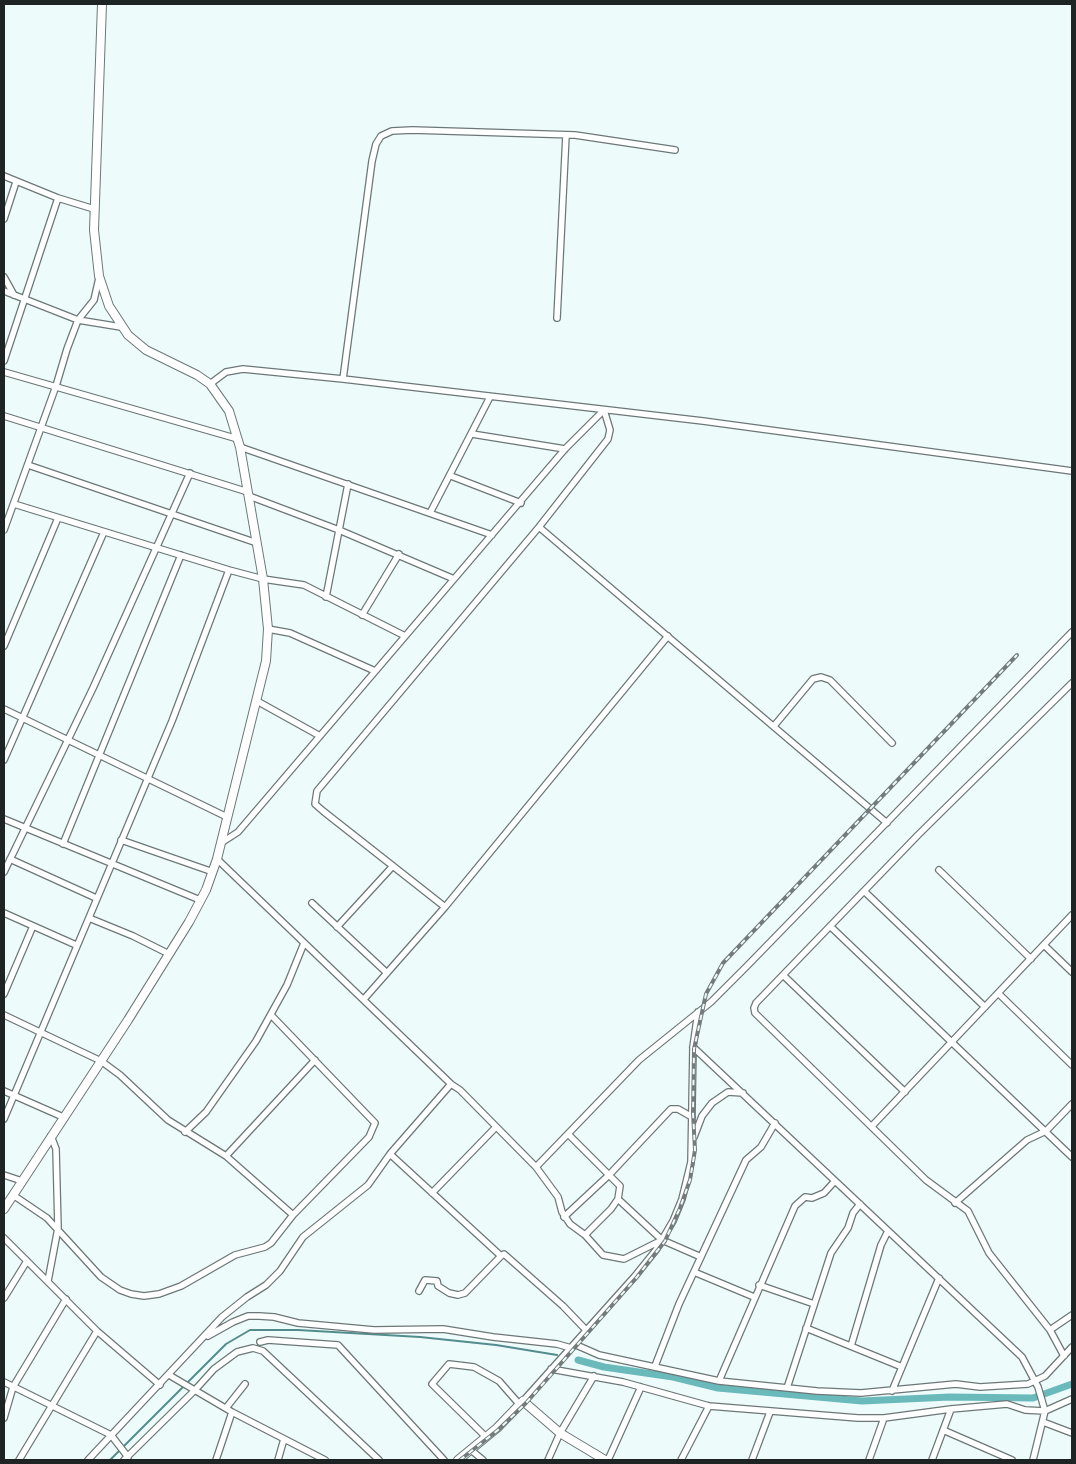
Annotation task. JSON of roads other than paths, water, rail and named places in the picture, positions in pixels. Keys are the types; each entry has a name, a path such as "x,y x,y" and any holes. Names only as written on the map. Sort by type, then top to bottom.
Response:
{"street":[{"path":"4,1209 169,954 200,900 213,872 222,843 227,817 258,701 266,661 268,629 263,579 240,447 229,410 210,384 197,375 146,350 121,327 109,306 99,276 95,250 94,209 102,4"},
{"path":"343,379 372,161 376,144 381,136 392,131 412,130 566,135 675,150"},
{"path":"557,318 566,135"},
{"path":"4,176 58,198 94,209"},
{"path":"4,219 16,182"},
{"path":"4,361 58,198"},
{"path":"4,530 78,320 94,300 99,276"},
{"path":"4,277 14,296"},
{"path":"4,291 78,320 121,327"},
{"path":"210,384 226,372 243,369 343,379 703,421 1072,471"},
{"path":"4,372 238,438"},
{"path":"430,513 451,476 490,397"},
{"path":"222,843 238,832 375,670 521,503 565,449 604,410"},
{"path":"445,907 318,807 315,800 317,791 539,527 608,440 610,430 604,410"},
{"path":"4,416 190,473 248,494 399,554 454,579"},
{"path":"472,434 565,449"},
{"path":"240,447 492,535"},
{"path":"28,465 257,543"},
{"path":"4,872 68,739 190,473"},
{"path":"451,476 521,503"},
{"path":"326,597 348,484"},
{"path":"14,504 229,570 263,579 304,585 405,636"},
{"path":"4,646 58,518"},
{"path":"539,527 887,823"},
{"path":"4,760 104,532"},
{"path":"362,615 399,554"},
{"path":"63,844 180,555"},
{"path":"4,1119 146,778 172,721 229,570"},
{"path":"268,629 290,632 375,670"},
{"path":"536,1166 639,1060 698,1012 747,966 1072,632"},
{"path":"364,999 445,907 668,636"},
{"path":"774,726 813,679 821,677 830,680 892,743"},
{"path":"1064,1356 1050,1330 989,1253 968,1211 954,1203 926,1180 755,1013 756,1003 864,891 1072,683"},
{"path":"258,701 320,736"},
{"path":"4,709 227,817"},
{"path":"4,819 200,900"},
{"path":"121,840 213,872"},
{"path":"10,859 96,898"},
{"path":"217,860 451,1084 460,1090 536,1166 558,1197 564,1217 574,1229 585,1235 603,1255 616,1259 633,1256 662,1240"},
{"path":"337,927 392,867"},
{"path":"940,870 1031,959"},
{"path":"864,891 985,1007"},
{"path":"312,903 387,973"},
{"path":"4,913 76,945"},
{"path":"872,1126 1072,915"},
{"path":"89,918 133,936 169,954"},
{"path":"4,994 33,926"},
{"path":"830,926 1072,1157"},
{"path":"186,1132 206,1112 272,1015 287,985 304,943"},
{"path":"1044,945 1072,972"},
{"path":"784,976 905,1092"},
{"path":"998,993 1072,1064"},
{"path":"458,1460 497,1428 522,1403 635,1276 662,1240 682,1199 688,1178 693,1141 693,1047 698,1012"},
{"path":"4,1015 101,1061 120,1074 168,1120 226,1156 293,1215"},
{"path":"13,1195 36,1209 58,1228 101,1277 120,1290 144,1296 181,1286 236,1255 264,1247 277,1237 293,1215 369,1137 375,1123 272,1015"},
{"path":"693,1047 1022,1357 1036,1384 1045,1411 1033,1460"},
{"path":"226,1156 315,1060"},
{"path":"88,1460 112,1437 222,1318 247,1297 266,1286 280,1271 303,1236 368,1185 390,1154 451,1084"},
{"path":"4,1091 63,1117"},
{"path":"693,1141 702,1116 712,1103 728,1092 744,1093"},
{"path":"954,1203 1027,1140 1046,1132 1072,1104"},
{"path":"564,1217 609,1175 672,1109 678,1109 692,1117"},
{"path":"655,1366 694,1272 746,1160 761,1147 775,1123"},
{"path":"432,1193 496,1127"},
{"path":"568,1134 620,1186 618,1199 585,1235"},
{"path":"48,1281 58,1228 56,1148 51,1136"},
{"path":"390,1154 501,1256"},
{"path":"4,1175 22,1181"},
{"path":"719,1381 795,1206 805,1197 812,1198 824,1193 835,1180"},
{"path":"618,1199 662,1240 701,1257"},
{"path":"787,1388 830,1253 848,1228 853,1213 860,1204"},
{"path":"851,1346 881,1245 888,1231"},
{"path":"4,1238 97,1331 160,1385"},
{"path":"418,1291 425,1280 437,1281 438,1286 458,1295 465,1293 504,1254 563,1306 586,1330"},
{"path":"4,1298 27,1261"},
{"path":"694,1272 754,1297"},
{"path":"892,1391 939,1278"},
{"path":"760,1285 814,1304"},
{"path":"4,1418 13,1387 66,1299"},
{"path":"1050,1330 1072,1315"},
{"path":"204,1339 233,1322 248,1316 274,1317 298,1323 394,1331 444,1329 572,1346 599,1355 719,1381 852,1392 892,1391 956,1384 980,1387 1036,1384 1072,1347"},
{"path":"806,1328 902,1368"},
{"path":"19,1460 97,1331"},
{"path":"260,1342 268,1340 338,1345 444,1460"},
{"path":"4,1382 112,1437 126,1456 224,1360 237,1352 253,1348 260,1349 379,1460"},
{"path":"485,1436 432,1384 449,1364 474,1367 499,1381 522,1403 560,1433 607,1460 641,1387"},
{"path":"551,1369 594,1376 641,1387 709,1406 770,1412 884,1418 1007,1404 1025,1410 1045,1411 1072,1399"},
{"path":"169,1375 232,1412 325,1460"},
{"path":"548,1460 560,1433 594,1376"},
{"path":"226,1408 245,1384"},
{"path":"682,1460 709,1406"},
{"path":"932,1460 951,1409"},
{"path":"216,1460 232,1412"},
{"path":"754,1460 770,1412"},
{"path":"869,1460 884,1418"},
{"path":"1043,1422 1072,1433"},
{"path":"943,1430 1012,1460"},
{"path":"278,1460 284,1439"},
{"path":"471,1450 483,1460"}],"waterway":[{"path":"110,1460 226,1344 250,1330 298,1330 420,1337 496,1345 557,1355"},
{"path":"578,1360 604,1367 673,1377 718,1388 862,1401 950,1397 1033,1398 1072,1384"}],"railway":[{"path":"460,1460 498,1430 526,1403 637,1277 665,1241 690,1180 695,1150 693,1113 694,1049 706,994 723,963 1017,655"}]}
